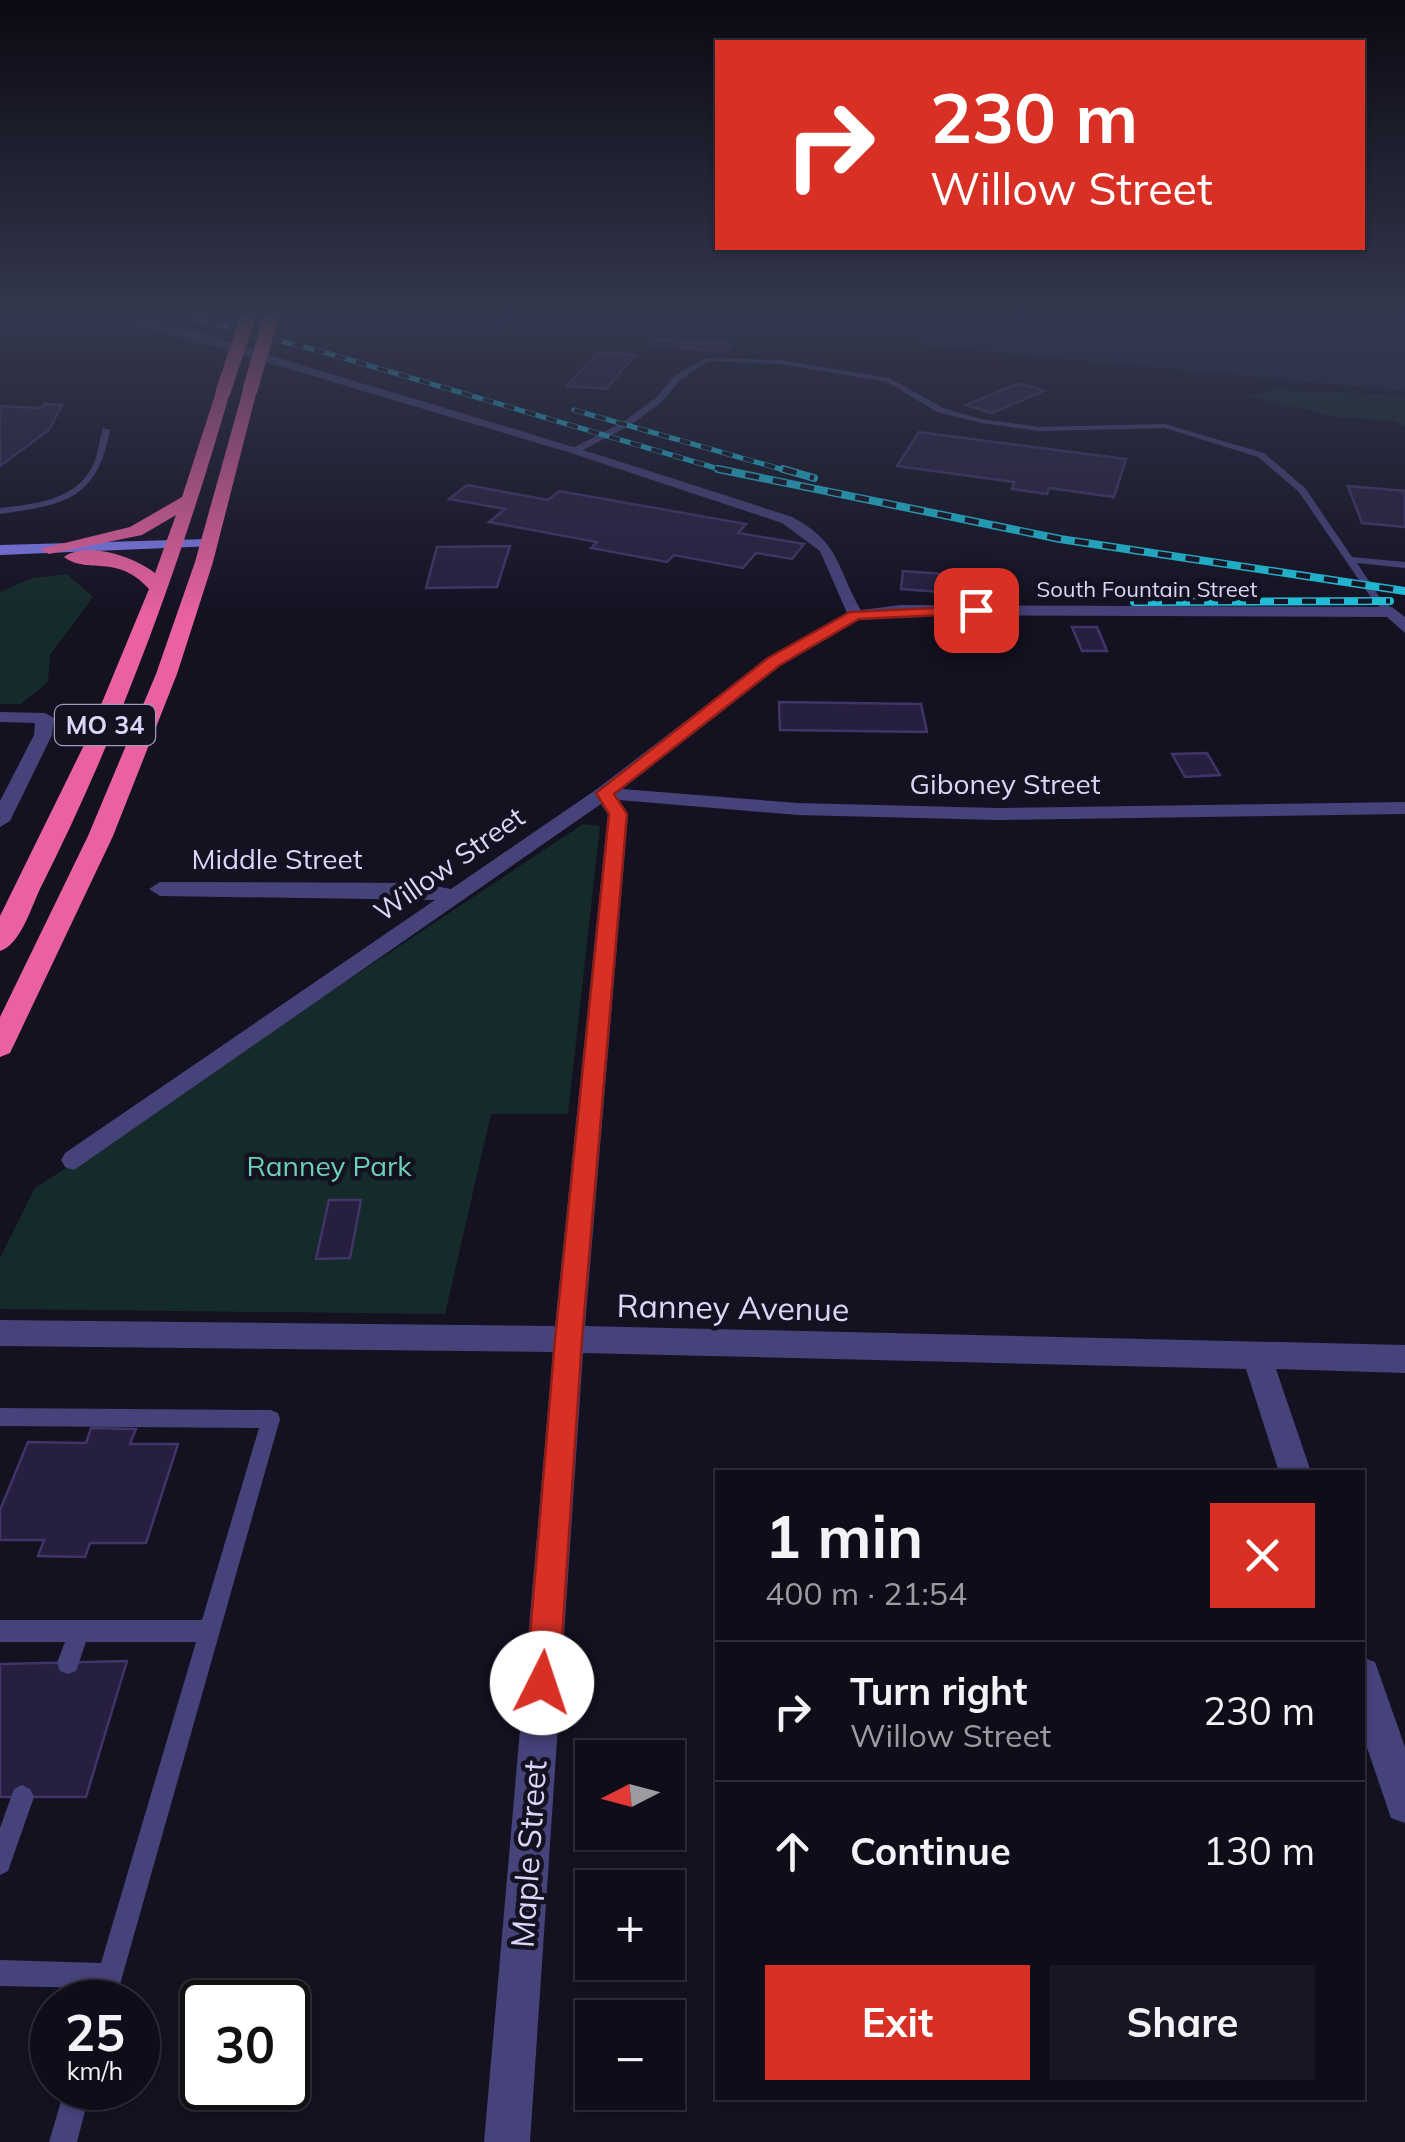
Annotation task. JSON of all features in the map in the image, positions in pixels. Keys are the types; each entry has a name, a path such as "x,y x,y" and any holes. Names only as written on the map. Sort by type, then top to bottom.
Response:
{"highway":[{"name":"MO 34","path":"0,942 82,783 174,544 215,417"},
{"name":"MO 34","path":"0,1046 117,802 187,617 243,417"},
{"path":"47,553 136,530 189,500"},
{"path":"47,553 125,560 144,570 158,587"}],"street":[{"path":"464,417 576,450 816,534 828,546 838,588 856,615"},
{"path":"0,561 80,550 209,543"},
{"path":"0,550 47,553"},
{"name":"South Fountain Street","path":"856,615 901,610 1392,612"},
{"path":"1392,612 1405,628"},
{"name":"Willow Street","path":"74,1160 604,793 774,662 856,615"},
{"path":"0,717 45,718 43,734 9,786 0,821"},
{"name":"Giboney Street","path":"604,793 798,809 998,814 1405,808"},
{"name":"Maple Street","path":"506,2142 569,1339 618,814 604,793"},
{"name":"Middle Street","path":"160,889 419,890 454,896"},
{"name":"Ranney Avenue","path":"0,1333 569,1339 1405,1359"},
{"path":"1257,1357 1295,1470"},
{"path":"1365,1684 1405,1804"}],"lane":[{"path":"576,450 635,417"},
{"path":"967,417 1039,429 1164,426 1261,455 1302,490 1377,600 1392,612"},
{"path":"0,511 49,504 79,492 96,468 106,430"},
{"path":"1352,560 1405,564"},
{"path":"0,1417 270,1419 109,1980"},
{"path":"68,1663 79,1630"},
{"path":"0,1632 209,1631"},
{"path":"0,1863 22,1797"},
{"path":"0,1974 110,1976"},
{"path":"62,2142 71,2110"}],"green space":[{"path":"1338,417 1405,417 1405,427 1395,421"},
{"path":"67,574 93,597 50,655 48,682 21,704 0,704 0,592 32,578"},
{"name":"Ranney Park","path":"583,824 600,826 568,1114 491,1114 445,1314 0,1309 0,1258 34,1189"}],"building":[{"path":"0,417 56,417 49,430 0,466"},
{"path":"919,432 1126,459 1114,497 1049,488 1047,494 1012,489 1014,482 897,466"},
{"path":"467,485 548,500 559,491 746,524 738,533 804,544 792,559 756,553 743,568 674,555 667,562 591,548 597,542 489,522 505,509 449,499"},
{"path":"1348,486 1405,491 1405,527 1362,523"},
{"path":"510,546 497,587 426,588 437,547"},
{"path":"903,571 969,576 968,594 901,589"},
{"path":"1072,627 1097,627 1107,651 1082,651"},
{"path":"779,702 921,704 927,732 780,730"},
{"path":"1207,753 1220,775 1185,777 1172,754"},
{"path":"329,1200 361,1200 350,1258 316,1259"},
{"path":"91,1428 136,1429 130,1444 178,1444 146,1543 90,1543 85,1557 38,1556 44,1540 0,1540 0,1510 28,1442 86,1443"},
{"path":"127,1661 86,1797 0,1797 0,1664"}],"railway":[{"path":"543,417 721,470"},
{"path":"598,417 791,472"},
{"path":"783,469 814,478"},
{"path":"721,470 1060,539 1405,591"},
{"path":"721,470 729,472"},
{"path":"1134,602 1390,601"}],"route":[{"path":"542,1683 569,1339 618,814 604,793 774,662 856,615 901,610 976,610"}]}
